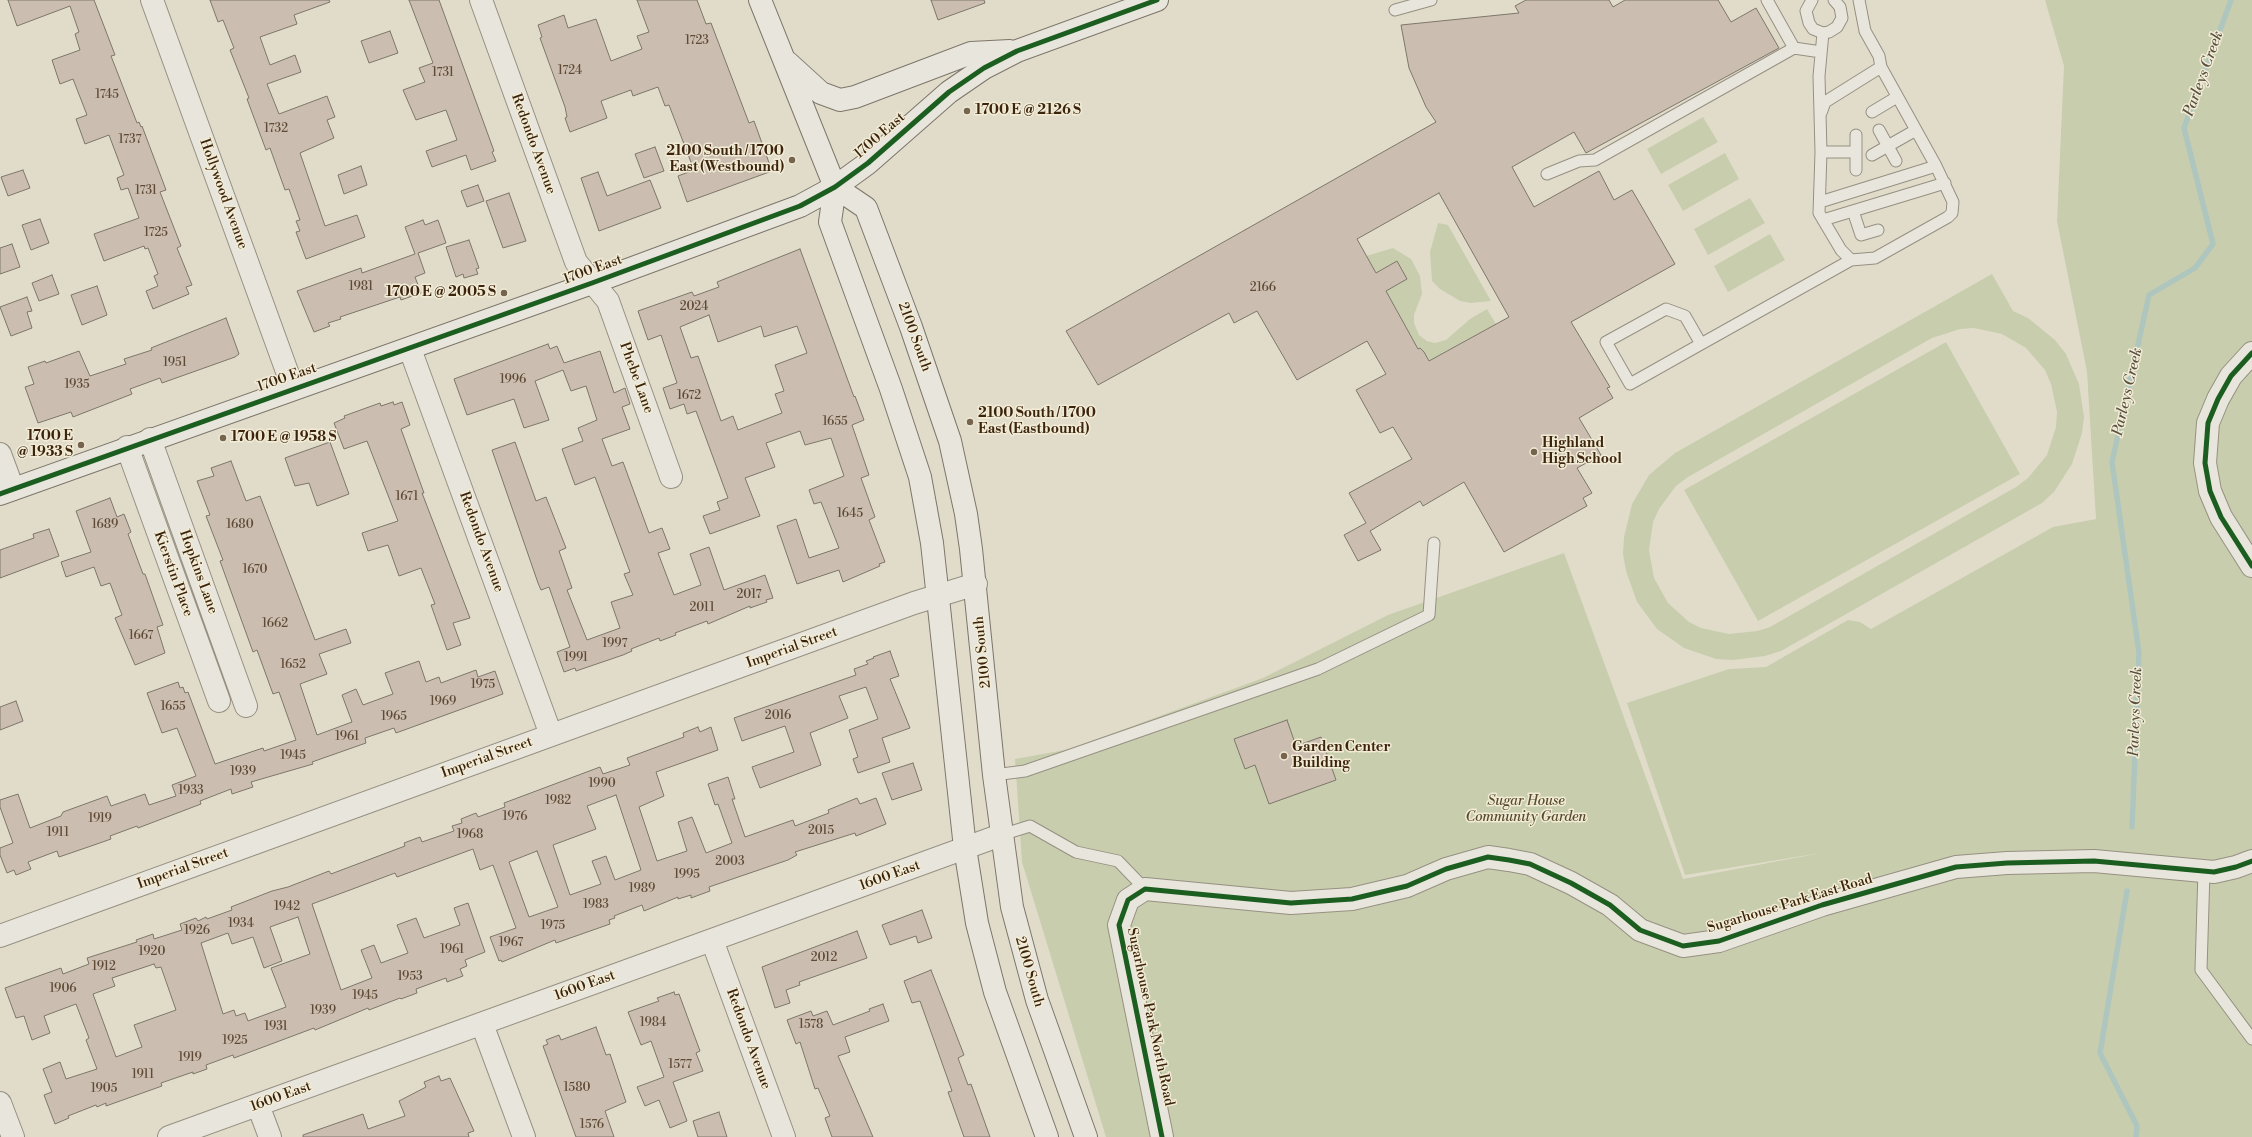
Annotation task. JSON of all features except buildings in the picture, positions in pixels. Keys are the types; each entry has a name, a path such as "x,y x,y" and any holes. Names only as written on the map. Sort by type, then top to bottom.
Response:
{"street":[{"name":"Hollywood Avenue","path":"152,0 293,388"},
{"name":"Redondo Avenue","path":"481,0 576,262 592,284"},
{"path":"760,0 835,187 830,222 909,440 927,510 939,595 970,886 985,957 1006,1025 1047,1137"},
{"name":"1700 East","path":"6,491 293,388 410,349 592,284 800,206 835,187 868,163 958,84 1017,51 1157,0"},
{"path":"784,59 821,93 840,100 862,94 971,54 1017,51"},
{"name":"2100 South","path":"835,187 866,208 911,326 950,441 966,514 976,584 994,775 1012,907 1027,968 1086,1137"},
{"name":"Phebe Lane","path":"592,284 608,301 672,476"},
{"name":"Redondo Avenue","path":"410,349 551,735"},
{"path":"2252,353 2231,376 2218,399 2208,423 2205,463 2210,491 2221,517 2252,566"},
{"name":"Hopkins Lane","path":"150,439 246,706"},
{"name":"Kierstin Place","path":"127,447 219,701"},
{"path":"0,454 6,491"},
{"name":"Imperial Street","path":"0,936 939,595 976,584"},
{"name":"1600 East","path":"169,1137 1001,835"},
{"name":"Sugarhouse Park East Road","path":"1145,889 1291,903 1352,899 1407,886 1446,869 1488,858 1509,860 1530,864 1571,883 1610,904 1640,930 1683,946 1719,941 1822,905 1956,867 2007,863 2094,861 2204,871 2222,870 2252,861"},
{"name":"Sugarhouse Park North Road","path":"1145,889 1128,900 1119,925 1162,1137"},
{"name":"Redondo Avenue","path":"712,940 784,1137"},
{"path":"482,1024 524,1137"},
{"path":"0,1103 13,1137"},
{"path":"258,1105 270,1137"}],"lane":[{"path":"1395,10 1431,0"},
{"path":"1767,0 1794,48"},
{"path":"1812,0 1806,11 1808,23 1813,29 1823,33 1829,32 1837,27 1842,18 1840,7 1834,0"},
{"path":"1701,344 1685,316 1666,309 1606,342 1630,384 1851,260 1875,258 1948,217 1952,212 1953,202 1936,166 1881,67 1879,56 1865,31 1859,0"},
{"path":"1823,33 1820,52 1820,213 1841,250 1851,260"},
{"path":"1547,174 1579,161 1595,160 1794,48 1820,52"},
{"path":"1820,116 1825,102 1881,67"},
{"path":"1872,112 1897,97"},
{"path":"1879,130 1896,161"},
{"path":"1872,155 1916,130"},
{"path":"1856,135 1856,170"},
{"path":"1821,152 1856,152"},
{"path":"1820,202 1936,166"},
{"path":"1823,220 1944,184"},
{"path":"1853,211 1861,235 1878,230"},
{"path":"994,775 1025,771 1318,669 1429,615 1434,543"},
{"path":"1001,835 1030,826 1076,852 1118,861 1145,889"},
{"path":"2204,871 2201,970 2252,1039"}],"green space":[{"name":"Sugar House Community Garden","path":"2045,0 2252,0 2252,1137 1106,1137 1022,862 1015,759 1070,749 1263,678 1388,615 1564,553 1683,879 1821,853 1685,875 1627,703 1729,669 1766,667 1848,620 1860,622 1871,629 2053,527 2096,519 2087,372 2057,221 2064,66"},
{"path":"1703,117 1718,142 1661,174 1647,149"},
{"path":"1725,153 1739,179 1683,211 1668,185"},
{"path":"1750,198 1765,223 1708,255 1694,229"},
{"path":"1438,223 1448,225 1491,301 1471,303 1460,301 1440,289 1432,281 1430,252"},
{"path":"1770,234 1785,260 1728,292 1714,266"},
{"path":"1393,248 1411,259 1420,276 1422,294 1414,315 1414,323 1419,335 1427,341 1435,343 1446,340 1470,319 1487,309 1496,324 1429,361 1424,352 1420,348 1418,349 1366,256"},
{"path":"1992,274 2013,311 2028,318 2055,340 2066,354 2079,384 2084,417 2082,433 2072,464 2054,492 2042,503 1781,651 1765,656 1733,660 1716,659 1684,648 1657,629 1637,602 1626,571 1623,554 1624,537 1632,504 1649,475 1675,453","holes":["1974,328 2002,334 2026,348 2045,370 2051,384 2057,412 2056,427 2047,455 2028,478 2016,487 1770,627 1757,631 1729,634 1701,628 1689,622 1668,603 1654,578 1649,550 1653,522 1659,509 1676,486 1688,477 1932,338 1960,329"]},
{"path":"1946,342 2020,474 1758,621 1684,490"}],"waterway":[{"name":"Parleys Creek","path":"2132,827 2139,653 2112,462 2149,295 2195,268 2213,244 2184,128 2231,0"},
{"name":"Parleys Creek","path":"2127,891 2100,1053 2137,1126 2136,1137"}],"cycle path":[{"path":"0,494 592,283 800,206 835,187 868,163 949,92 984,68 1017,51 1157,0"},
{"path":"2252,353 2231,376 2218,399 2208,423 2205,463 2210,491 2221,517 2252,566"},
{"path":"1162,1137 1119,925 1128,900 1145,889 1291,903 1352,899 1407,886 1446,869 1488,857 1530,864 1571,883 1610,905 1640,930 1683,946 1719,941 1822,905 1956,867 2007,863 2094,861 2214,872 2236,867 2252,861"}],"place":[{"name":"1700 E @ 2126 S","path":"967,111"},
{"name":"2100 South / 1700 East (Westbound)","path":"792,160"},
{"name":"1700 E @ 2005 S","path":"504,293"},
{"name":"2100 South / 1700 East (Eastbound)","path":"970,422"},
{"name":"1700 E @ 1958 S","path":"223,438"},
{"name":"1700 E @ 1933 S","path":"81,445"},
{"name":"Highland High School","path":"1534,452"},
{"name":"Garden Center Building","path":"1284,756"}]}
